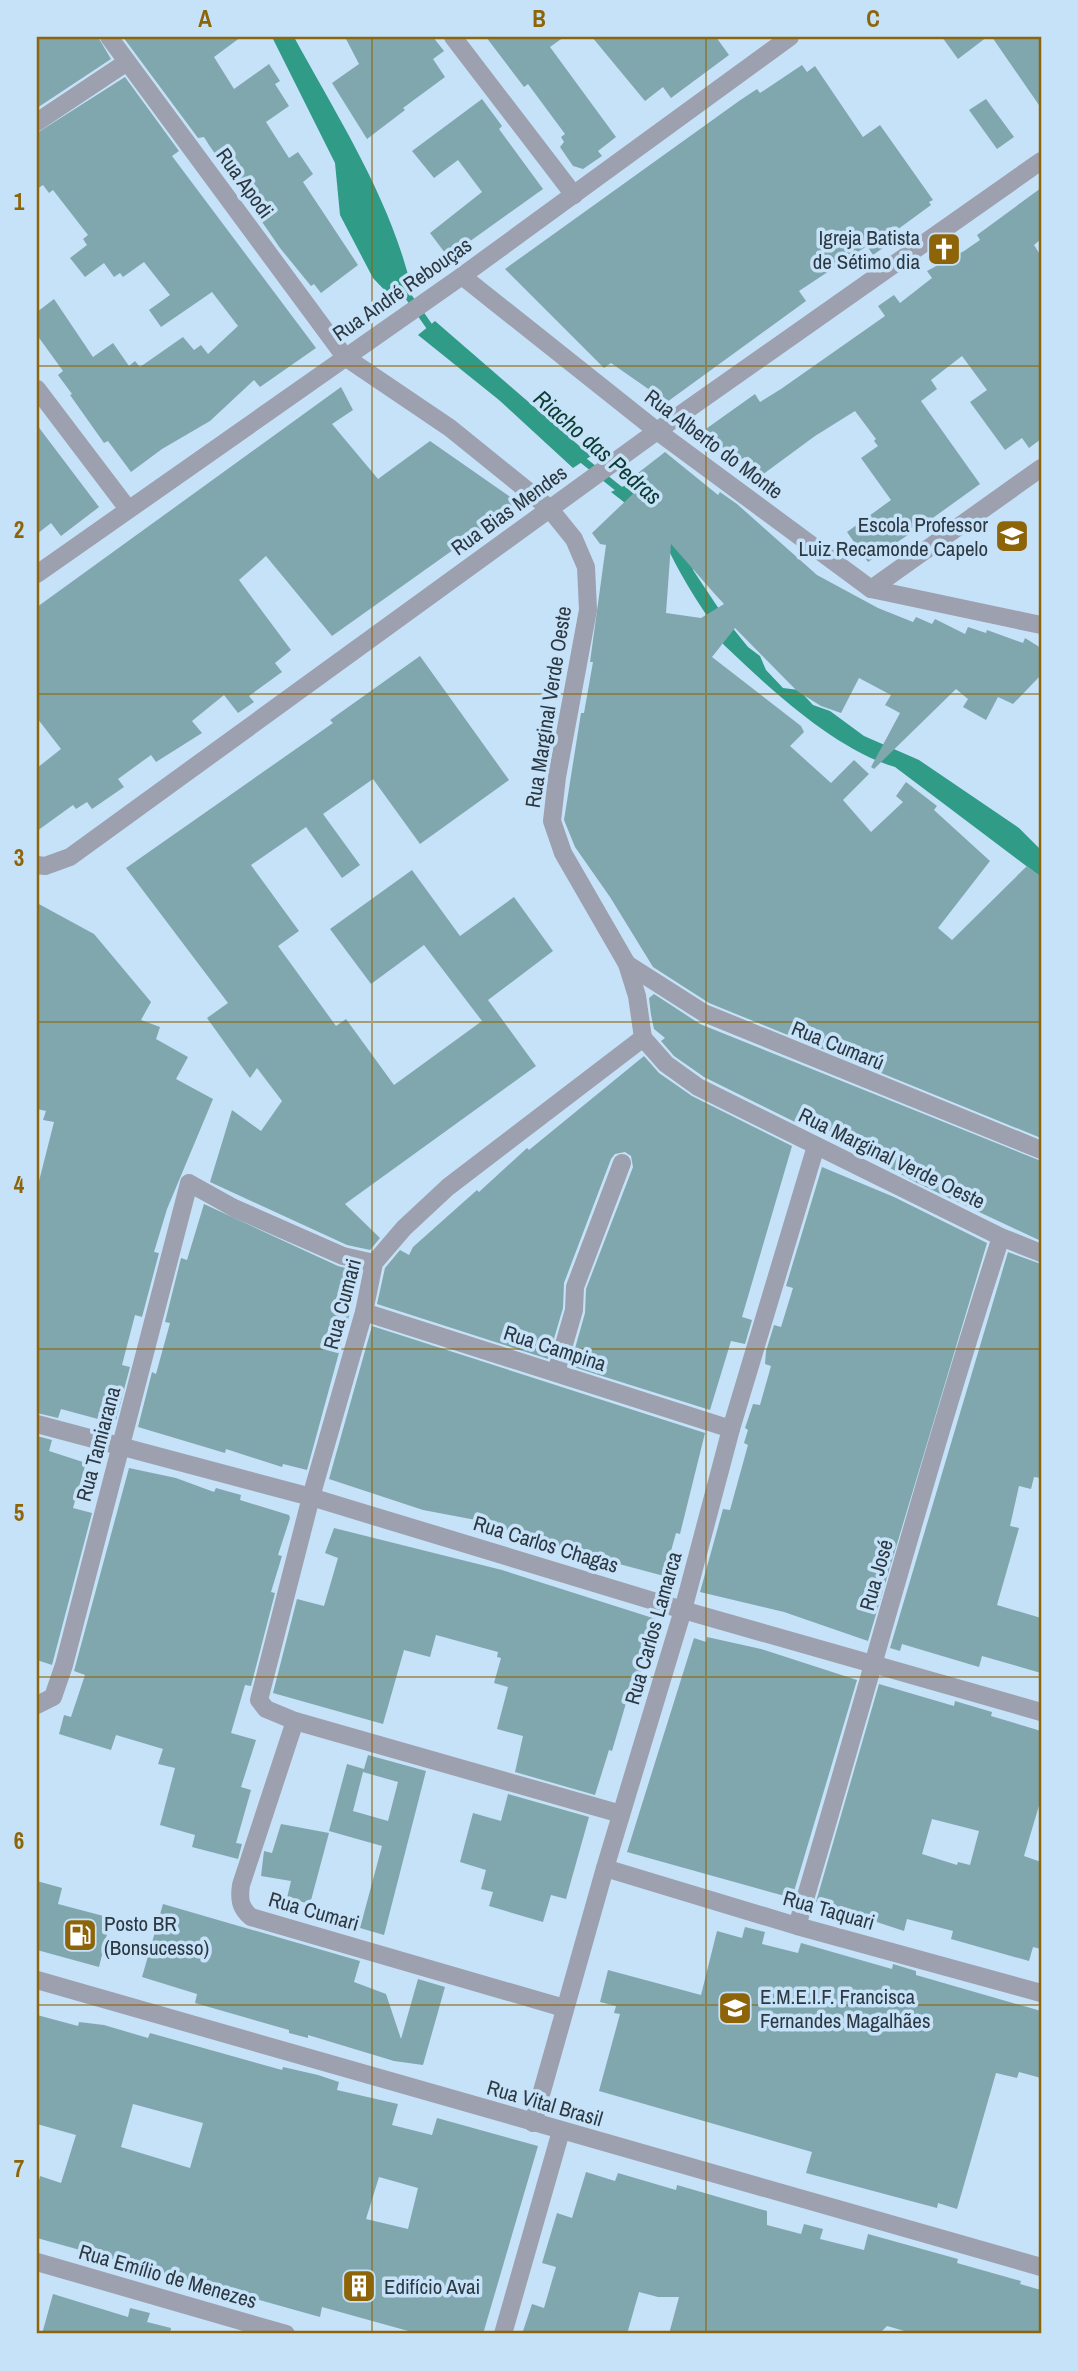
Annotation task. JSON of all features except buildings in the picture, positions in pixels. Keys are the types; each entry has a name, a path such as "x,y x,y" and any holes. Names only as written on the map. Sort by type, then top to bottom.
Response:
{"street":[{"name":"Rua Apodi","path":"109,37 345,357"},
{"path":"453,37 574,195"},
{"name":"Rua André Rebouças","path":"37,574 462,276 787,38"},
{"path":"37,122 127,62"},
{"name":"Rua Bias Mendes","path":"37,865 45,866 70,857 585,482 1041,161"},
{"name":"Rua Alberto do Monte","path":"462,276 657,431 872,589 1041,625"},
{"name":"Rua Marginal Verde Oeste","path":"345,357 450,428 549,508 574,538 589,583 586,621 557,777 552,821 563,853 627,964 637,996 643,1038 666,1064 698,1087 1001,1237 1041,1253"},
{"path":"37,389 128,509"},
{"path":"872,589 1041,468"},
{"name":"Rua Cumarú","path":"627,964 705,1013 1041,1150"},
{"name":"Rua Cumari","path":"564,2008 251,1917 245,1912 240,1901 241,1885 295,1721 266,1709 259,1700 259,1695 311,1497 364,1312 374,1263 396,1237 448,1187 643,1038"},
{"name":"Rua Carlos Lamarca","path":"533,2123 564,2008 683,1610 731,1429 816,1146"},
{"path":"556,1372 574,1310 575,1286 622,1163"},
{"name":"Rua Tamiarana","path":"37,1705 53,1697 64,1665 189,1182 233,1208 343,1256 374,1263"},
{"name":"Rua José","path":"797,1926 875,1665 952,1388 1001,1237"},
{"name":"Rua Campina","path":"364,1312 731,1429"},
{"name":"Rua Carlos Chagas","path":"37,1424 311,1497 683,1610 1041,1712"},
{"path":"295,1721 621,1814"},
{"name":"Rua Taquari","path":"605,1868 797,1926 1041,1993"},
{"name":"Rua Vital Brasil","path":"37,1980 1041,2267"},
{"path":"503,2334 561,2131"},
{"name":"Rua Emílio de Menezes","path":"37,2262 286,2334"}],"shaded area":[{"path":"272,37 294,37 376,189 390,221 411,286 391,297 373,278 340,215 335,163"},
{"path":"435,321 591,456 573,468 499,400 418,335"},
{"path":"626,485 692,561 693,570 727,621 748,647 760,656 766,670 783,688 799,690 813,705 830,711 864,736 919,760 1019,828 1041,850 1041,877 895,767 872,758 826,732 742,662 723,643 658,535 636,512 611,492"}],"waterway":[{"name":"Riacho das Pedras","path":"401,286 434,333"},
{"name":"Riacho das Pedras","path":"579,457 624,493"}],"place":[{"name":"Igreja Batista de Sétimo dia","path":"944,249"},
{"name":"Escola Professor Luiz Recamonde Capelo","path":"1012,536"},
{"name":"Posto BR (Bonsucesso)","path":"80,1935"},
{"name":"E.M.E.I.F. Francisca Fernandes Magalhães","path":"735,2008"},
{"name":"Edifício Avai","path":"359,2286"}]}
